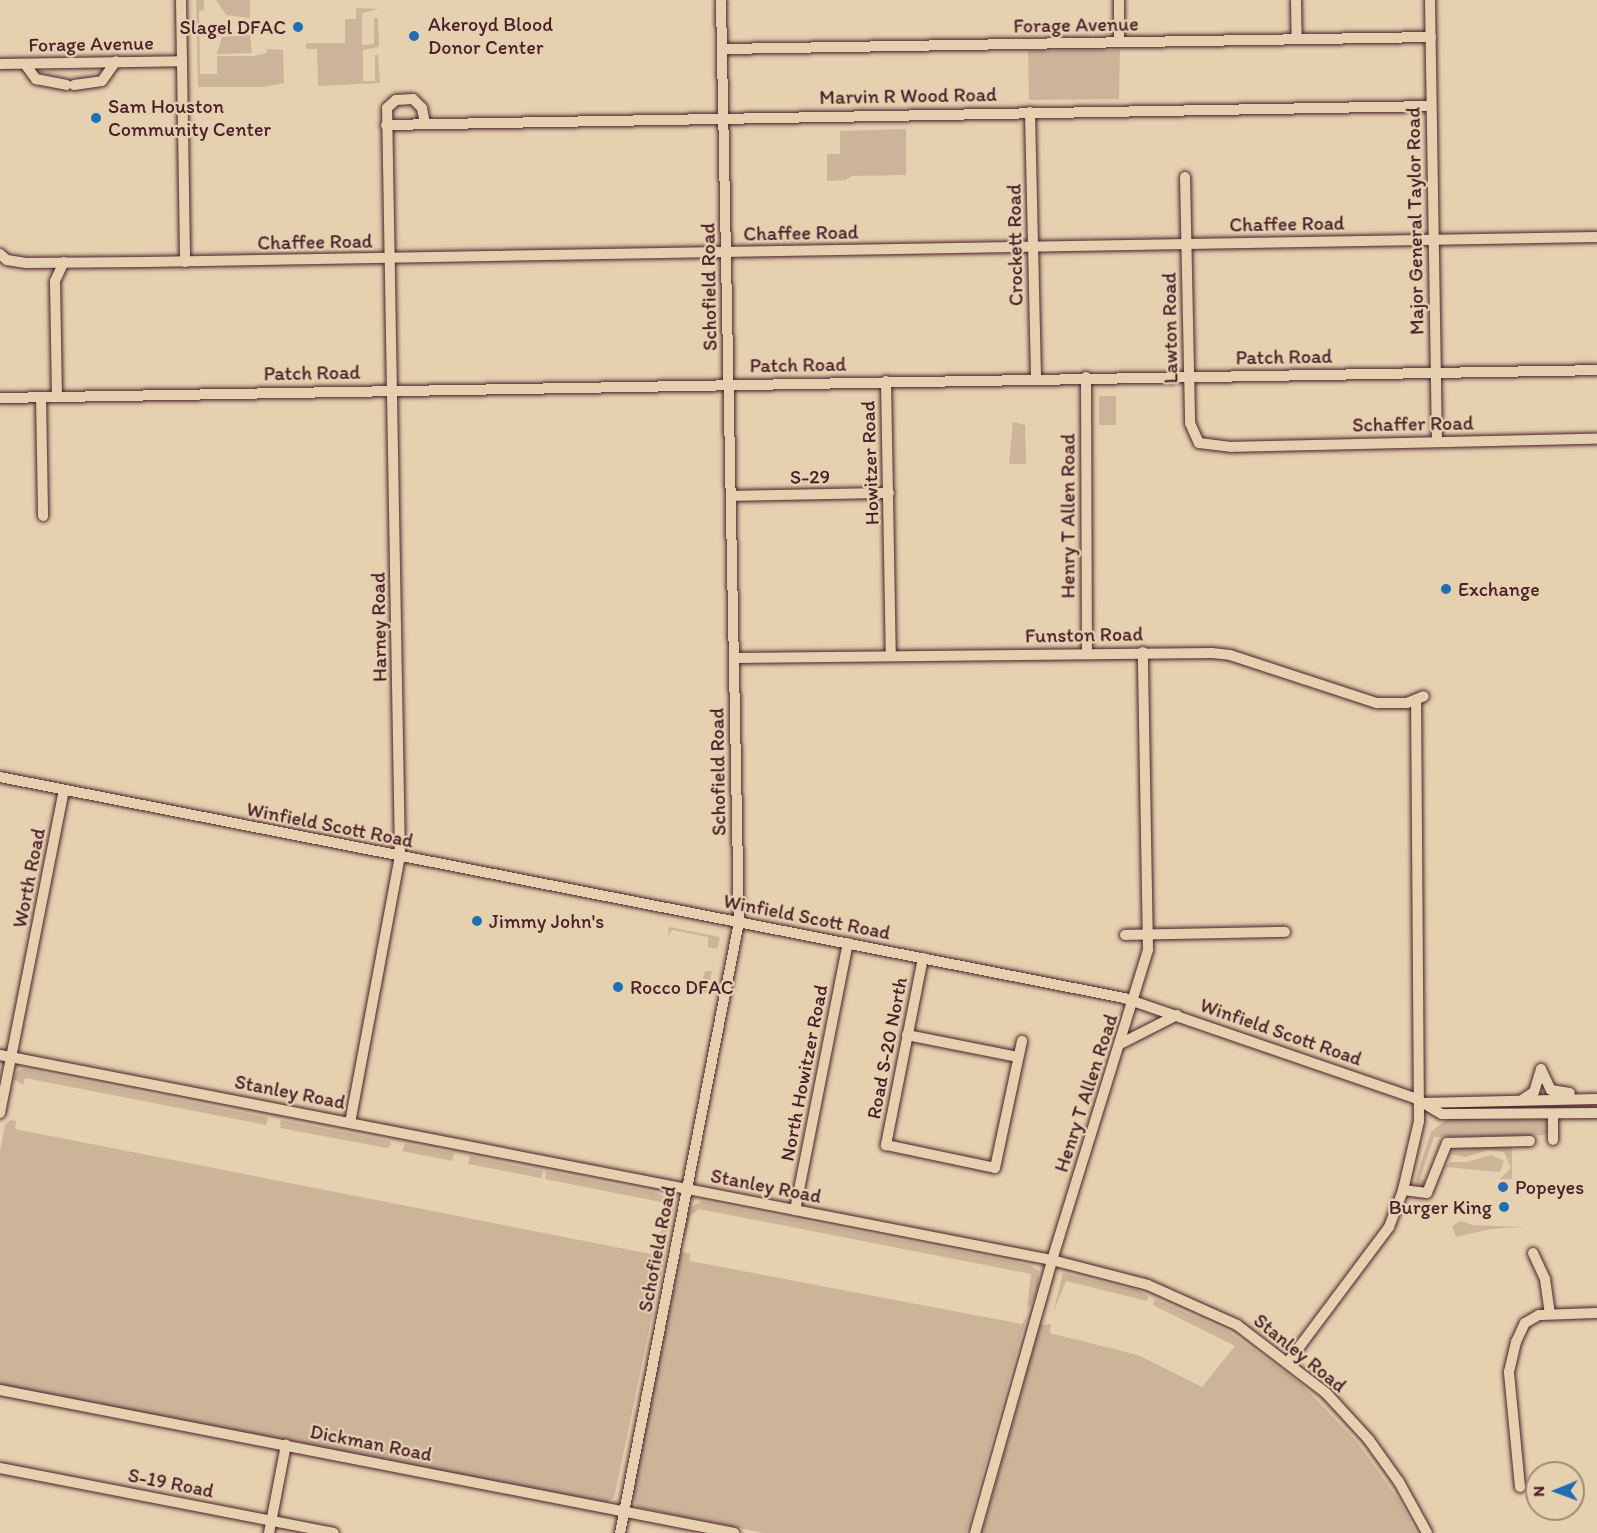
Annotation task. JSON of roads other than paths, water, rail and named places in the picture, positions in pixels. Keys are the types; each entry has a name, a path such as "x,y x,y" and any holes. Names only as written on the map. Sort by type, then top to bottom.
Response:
{"street":[{"path":"181,0 185,262"},
{"name":"Schofield Road","path":"620,1533 739,922 721,0"},
{"path":"1119,0 1119,42"},
{"path":"1296,0 1297,39"},
{"name":"Major General Taylor Road","path":"1430,0 1432,240 1437,441"},
{"name":"Forage Avenue","path":"723,49 1431,37"},
{"path":"25,64 36,79 70,85 102,81 116,61"},
{"name":"Forage Avenue","path":"0,64 182,61"},
{"path":"386,125 387,108 403,99 418,103 425,124"},
{"name":"Marvin R Wood Road","path":"386,125 1431,106"},
{"name":"Crockett Road","path":"1030,112 1036,378"},
{"name":"Harney Road","path":"350,1123 400,857 393,390 386,125"},
{"name":"Lawton Road","path":"1185,177 1189,377 1193,438 1206,445 1231,447"},
{"name":"Chaffee Road","path":"3,257 64,262 185,262 1597,237"},
{"path":"57,397 55,281 64,262"},
{"name":"Patch Road","path":"0,398 1086,377 1597,370"},
{"name":"Henry T Allen Road","path":"1086,377 1087,654"},
{"name":"Howitzer Road","path":"886,381 891,544 891,656"},
{"path":"41,397 43,516"},
{"name":"Schaffer Road","path":"1231,447 1597,439"},
{"name":"S-29","path":"731,496 889,493"},
{"name":"Henry T Allen Road","path":"975,1533 1052,1260 1134,1000 1150,935 1143,652"},
{"name":"Funston Road","path":"734,658 1143,652 1230,655 1377,703 1420,699 1419,1103"},
{"name":"Winfield Scott Road","path":"0,777 1134,1000 1415,1098 1419,1103 1597,1099"},
{"name":"Worth Road","path":"0,1113 5,1056 64,791"},
{"path":"1125,935 1285,932"},
{"name":"North Howitzer Road","path":"795,1210 848,943"},
{"name":"Road S-20 North","path":"923,957 886,1145 995,1168 1018,1057"},
{"path":"1120,1044 1177,1015"},
{"path":"907,1035 1018,1057 1022,1041"},
{"name":"Stanley Road","path":"5,1056 1052,1260 1148,1285 1203,1307 1250,1333 1326,1393 1369,1440 1399,1482 1427,1533"},
{"path":"1522,1100 1534,1092 1541,1069 1547,1084 1556,1093 1597,1094"},
{"path":"1288,1362 1380,1242 1403,1190 1419,1121 1419,1103 1459,1116 1597,1113"},
{"path":"1553,1114 1553,1140"},
{"path":"1403,1190 1427,1192 1447,1143 1530,1141"},
{"path":"1533,1253 1545,1279 1550,1314"},
{"path":"1520,1487 1510,1391 1512,1353 1525,1323 1550,1314 1597,1313"},
{"name":"Dickman Road","path":"0,1390 735,1533"},
{"path":"269,1533 286,1445"},
{"name":"S-19 Road","path":"0,1468 334,1533"}],"place":[{"name":"Slagel DFAC","path":"298,27"},
{"name":"Akeroyd Blood Donor Center","path":"414,36"},
{"name":"Sam Houston Community Center","path":"96,118"},
{"name":"Exchange","path":"1446,589"},
{"name":"Jimmy John's","path":"477,921"},
{"name":"Rocco DFAC","path":"618,987"},
{"name":"Popeyes","path":"1503,1187"},
{"name":"Burger King","path":"1504,1207"}]}
